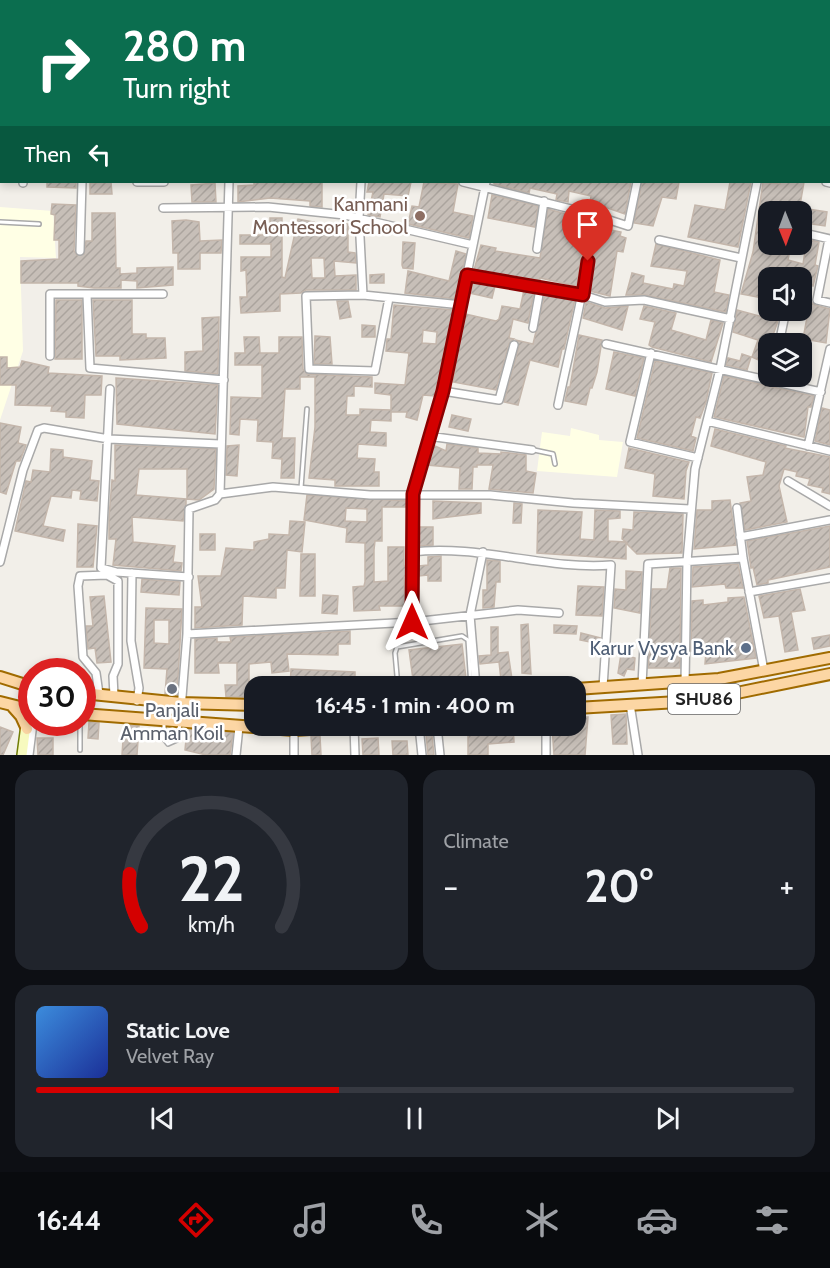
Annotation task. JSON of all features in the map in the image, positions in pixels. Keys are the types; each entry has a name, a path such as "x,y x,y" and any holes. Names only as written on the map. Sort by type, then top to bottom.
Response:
{"main road":[{"name":"SHU86","path":"586,688 685,683 830,658"},
{"name":"SHU86","path":"586,707 678,702 722,696 830,674"},
{"path":"0,677 18,683"},
{"path":"96,694 138,700 244,705"},
{"path":"0,702 18,710"},
{"path":"12,706 18,713"},
{"path":"96,715 244,727"}],"street":[{"path":"80,251 82,183"},
{"path":"180,722 188,634 189,509 215,500 220,494 229,183"},
{"path":"361,183 359,218 363,295"},
{"path":"412,622 413,494 428,436 443,391 486,184 628,226 637,183"},
{"path":"685,683 690,508 698,458 720,369 757,183"},
{"path":"537,249 544,201"},
{"path":"163,208 268,207 359,218 473,245"},
{"path":"558,405 583,295 590,245 591,214"},
{"path":"812,235 830,239 817,300 830,303"},
{"path":"659,240 741,258"},
{"path":"467,275 583,295 605,302 644,300 730,319"},
{"path":"533,328 540,289"},
{"path":"50,356 48,295 163,294"},
{"path":"389,298 375,372 309,369 306,296 363,295 462,306"},
{"path":"87,296 90,368 224,380"},
{"path":"606,344 758,376"},
{"path":"443,391 499,400 514,345"},
{"path":"808,446 830,349"},
{"path":"651,353 630,442 698,458"},
{"path":"803,387 821,392"},
{"path":"110,389 101,568 132,573 189,577"},
{"path":"707,421 830,451"},
{"path":"0,562 35,433 44,429 109,439 220,444"},
{"path":"428,436 532,450"},
{"path":"788,481 830,506"},
{"path":"220,494 273,487 370,495 490,495 573,503 690,508"},
{"path":"736,508 764,671"},
{"path":"740,537 830,520"},
{"path":"412,552 483,552 543,562 611,565 603,687"},
{"path":"475,676 470,615 483,552"},
{"path":"642,685 648,564 743,558"},
{"path":"132,573 131,641 138,700"},
{"path":"99,694 96,673 83,657 78,586 80,576 107,575 118,581 118,664 113,676 114,696"},
{"path":"749,592 830,578"},
{"path":"188,634 412,622 518,610 559,613"},
{"path":"630,704 638,755"},
{"path":"236,755 239,727"},
{"path":"25,752 27,736"},
{"path":"294,736 294,755"},
{"path":"354,736 355,755"},
{"path":"420,736 422,755"},
{"path":"438,736 440,755"},
{"path":"546,736 546,755"}],"lane":[{"path":"0,222 39,224"},
{"path":"300,489 307,409"},
{"path":"532,450 553,454 555,464"},
{"path":"397,676 395,653 397,647 462,636 468,640 470,676"},
{"path":"164,721 164,739 168,744 177,740 180,722"},
{"path":"80,736 81,750"}],"shaded area":[{"path":"0,207 53,211 56,258 20,257 23,351 0,420"},
{"path":"571,428 599,435 599,440 623,442 617,477 537,471 542,432 570,436"}],"building":[{"path":"47,183 76,183 76,188 47,187"},
{"path":"90,183 111,183 112,194 90,194"},
{"path":"215,183 216,202 192,202 191,185"},
{"path":"254,183 322,183 322,207 310,206 310,201 270,198 238,202 238,186 254,185"},
{"path":"369,183 411,183 408,196 384,194 380,217 368,215 373,192 367,192"},
{"path":"424,183 458,184 453,212 473,216 469,238 408,224 412,206 419,207"},
{"path":"631,183 625,214 590,202 591,196 569,191 568,202 556,200 557,194 530,188 529,193 494,184"},
{"path":"642,183 679,183 676,199 662,197 653,226 634,223"},
{"path":"730,183 751,183 738,247 688,237 695,205 725,210"},
{"path":"763,183 804,183 801,201 760,201"},
{"path":"492,195 538,206 535,227 488,218"},
{"path":"52,204 76,205 74,251 77,255 84,254 86,241 92,241 92,213 115,213 116,268 120,268 120,274 137,273 137,268 173,267 173,285 137,288 137,281 121,280 121,288 94,288 78,286 78,283 21,283 21,261 59,259 59,240 54,240 55,215 51,214"},
{"path":"548,209 570,215 566,239 583,242 577,286 540,278 540,280 520,278 474,270 481,245 496,248 495,251 540,258"},
{"path":"812,210 827,212 825,226 812,224"},
{"path":"758,217 758,255 789,255 788,260 803,264 804,255 812,255 812,240 819,242 815,265 818,266 813,286 812,267 758,267 758,297 741,294 753,252"},
{"path":"270,218 282,218 282,277 285,278 298,219 314,222 314,225 348,224 348,252 355,253 356,263 334,261 335,276 356,275 356,290 306,290 301,293 280,294 280,311 241,313 240,297 247,297 246,270 241,271 241,257 271,257 271,244 240,244 240,235 270,235","holes":["311,258 324,258 325,278 312,278"]},
{"path":"172,221 199,222 200,241 222,240 221,253 200,253 200,269 178,269 178,253 173,253"},
{"path":"597,227 621,232 620,236 626,238 623,252 617,251 610,296 590,291 588,288"},
{"path":"403,242 415,243 413,269 403,268"},
{"path":"656,244 720,260 714,292 729,295 726,312 645,295 626,295 632,273 644,276 643,283 673,289 674,284 684,286 687,271 651,266"},
{"path":"456,251 466,254 456,299 405,293 408,271 449,281"},
{"path":"384,274 384,283 370,283 370,275"},
{"path":"471,281 495,286 492,298 469,293"},
{"path":"524,290 534,292 528,323 513,319 509,338 514,339 509,344 496,390 453,382 465,314 496,321 499,319 502,306 520,309"},
{"path":"545,294 575,299 558,367 530,360 518,405 504,402 519,346 516,340 533,344"},
{"path":"56,300 82,300 82,359 55,359"},
{"path":"93,300 132,300 132,334 146,334 146,338 165,338 166,358 120,360 120,356 96,356"},
{"path":"337,301 348,301 351,317 340,319"},
{"path":"586,302 605,308 628,306 622,330 583,318"},
{"path":"812,303 830,309 826,343 812,341 812,333 804,333 806,321 812,321"},
{"path":"394,305 454,310 435,396 423,395 417,420 406,417 407,412 391,412 391,421 371,420 370,432 386,433 386,446 358,444 357,458 375,459 374,472 379,472 379,486 335,486 335,480 309,478 315,427 315,377 300,377 300,389 285,389 282,438 295,438 294,478 281,478 282,459 272,458 273,442 257,441 258,420 240,419 239,435 230,434 231,397 262,398 262,365 235,365 235,353 245,353 244,337 259,337 260,353 279,353 279,337 302,337 303,369 307,374 372,377 372,387 354,386 354,396 347,396 346,415 360,415 360,409 391,410 391,395 375,393 375,383 405,385 409,353 386,351 387,339 391,339","holes":["423,330 437,332 436,344 422,343"]},
{"path":"644,306 676,313 671,330 706,340 711,320 723,323 711,362 649,345 655,322 640,319"},
{"path":"737,310 758,316 758,321 778,321 774,333 758,333 758,340 733,332"},
{"path":"219,317 218,374 185,371 185,352 203,351 202,318"},
{"path":"362,325 375,326 375,337 362,337"},
{"path":"579,335 602,340 597,372 586,405 565,401 568,387 570,387"},
{"path":"315,336 330,337 332,364 314,364"},
{"path":"758,340 758,360 752,357"},
{"path":"614,352 644,358 635,396 606,389"},
{"path":"742,354 751,357 747,370 726,365 728,358 740,361"},
{"path":"0,357 7,357 7,368 20,367 22,361 49,367 48,373 102,376 101,395 85,395 84,418 66,417 66,412 51,411 52,406 15,405 16,385 0,385"},
{"path":"655,361 712,373 706,402 700,418 696,417 691,436 696,438 693,451 637,438"},
{"path":"724,376 758,384 758,387 774,387 814,396 811,407 808,407 804,437 714,417"},
{"path":"116,378 218,385 215,434 117,424"},
{"path":"822,408 830,410 830,445 815,441"},
{"path":"452,415 471,419 468,431 449,427"},
{"path":"0,423 21,427 18,443 26,445 20,461 16,461 6,494 0,492"},
{"path":"715,429 786,446 785,448 830,457 830,494 822,492 823,488 808,485 810,479 796,476 797,472 784,469 779,486 787,522 745,530 740,503 751,501 747,477 763,475 766,462 711,446"},
{"path":"447,444 478,448 478,453 501,454 501,452 526,455 526,471 536,473 533,493 489,489 493,465 473,467 472,489 459,489 460,468 427,465 433,445 446,451"},
{"path":"115,445 216,449 214,489 199,500 187,499 187,469 139,469 136,495 186,499 186,504 183,521 132,517 133,542 175,546 173,562 182,563 181,571 113,565 116,539 109,539 109,517 112,480 115,481"},
{"path":"239,445 237,476 226,475 227,446"},
{"path":"629,448 689,462 684,499 653,496 655,474 625,468"},
{"path":"51,449 63,450 63,457 92,461 90,480 99,481 97,501 80,499 81,491 72,490 71,498 51,496 43,526 65,530 63,541 15,531 26,481 31,482 33,470 50,472"},
{"path":"307,495 407,501 407,507 382,507 382,541 375,541 374,550 374,582 388,581 388,547 404,547 404,566 407,566 407,576 404,576 405,606 379,606 380,610 354,611 353,587 364,586 365,582 365,543 346,542 347,528 304,520","holes":["346,508 367,509 367,522 345,521"]},
{"path":"730,500 736,545 694,549 697,510 712,510 712,501"},
{"path":"433,501 481,503 481,513 433,519"},
{"path":"514,503 522,504 521,523 513,523"},
{"path":"538,510 582,512 580,539 594,540 595,510 620,511 620,518 608,519 608,541 626,542 622,539 623,529 633,530 634,512 683,514 682,553 637,554 626,543 626,559 537,553"},
{"path":"290,521 305,522 302,552 287,550 285,588 276,588 276,598 243,596 242,625 195,628 195,607 202,607 198,576 221,576 226,548 254,550 254,542 269,539 269,534 289,535"},
{"path":"78,524 97,526 93,567 77,567"},
{"path":"830,526 830,567 768,580 768,583 757,585 753,567 751,568 747,541"},
{"path":"419,527 433,527 433,545 419,546"},
{"path":"200,534 215,534 215,550 200,550"},
{"path":"301,554 315,554 315,596 300,596"},
{"path":"441,556 441,581 428,581 428,575 419,576 419,566 428,565 428,557"},
{"path":"487,560 500,561 500,582 496,582 494,607 483,608 483,590 487,590"},
{"path":"738,564 743,588 726,588 725,584 692,587 693,567"},
{"path":"670,568 681,568 680,668 648,668 652,589 667,589"},
{"path":"626,571 642,572 640,613 614,608 615,589 626,590"},
{"path":"142,579 180,582 179,595 141,592"},
{"path":"578,586 604,587 602,616 576,615"},
{"path":"800,589 805,610 791,612 798,650 785,652 779,616 764,618 759,596"},
{"path":"323,595 338,596 337,614 322,613"},
{"path":"104,596 111,662 97,663 95,648 88,649 86,626 93,626 90,597"},
{"path":"744,597 756,658 705,664 706,651 691,651 692,601 703,600 703,605 728,602 728,598"},
{"path":"146,608 182,609 177,695 165,694 167,669 144,668","holes":["154,620 169,620 169,644 154,643"]},
{"path":"528,624 531,674 522,673 521,625"},
{"path":"554,625 577,626 576,634 554,633"},
{"path":"491,627 498,627 498,653 508,652 512,676 501,676 499,662 480,664 479,656 491,655"},
{"path":"350,631 350,644 338,644 338,655 287,654 289,671 272,673 271,662 249,664 249,676 244,676 244,697 226,697 225,685 237,685 237,663 218,663 219,673 195,673 195,639 217,638 217,642 231,642 230,637"},
{"path":"581,633 601,638 600,644 580,640"},
{"path":"830,635 830,646 814,649 812,638"},
{"path":"462,644 466,676 413,676 409,650"},
{"path":"621,654 635,658 634,670 627,669 624,676 618,673"},
{"path":"291,669 355,672 355,676 291,676"},
{"path":"626,714 627,744 613,744 611,715"},
{"path":"586,717 588,717 585,755 554,755 553,736 586,736"},
{"path":"96,723 99,723 98,739 88,738 88,736 96,736"},
{"path":"124,725 139,726 137,755 122,755"},
{"path":"0,727 13,732 3,755 0,755"},
{"path":"187,729 233,733 230,755 206,755 185,750"},
{"path":"311,736 320,736 321,755 312,755"},
{"path":"426,736 432,736 434,755 428,755"},
{"path":"468,736 514,736 514,742 488,744 488,755 468,755"},
{"path":"37,738 53,738 53,755 38,755"},
{"path":"378,738 379,755 363,755 362,739"},
{"path":"392,741 407,741 408,755 393,755"}],"place":[{"name":"Kanmani Montessori School","path":"420,216"},
{"name":"Karur Vysya Bank","path":"746,648"},
{"name":"Panjali Amman Koil","path":"172,689"}],"route":[{"path":"412,622 413,494 429,432 443,391 467,275 583,295 588,261"}]}
